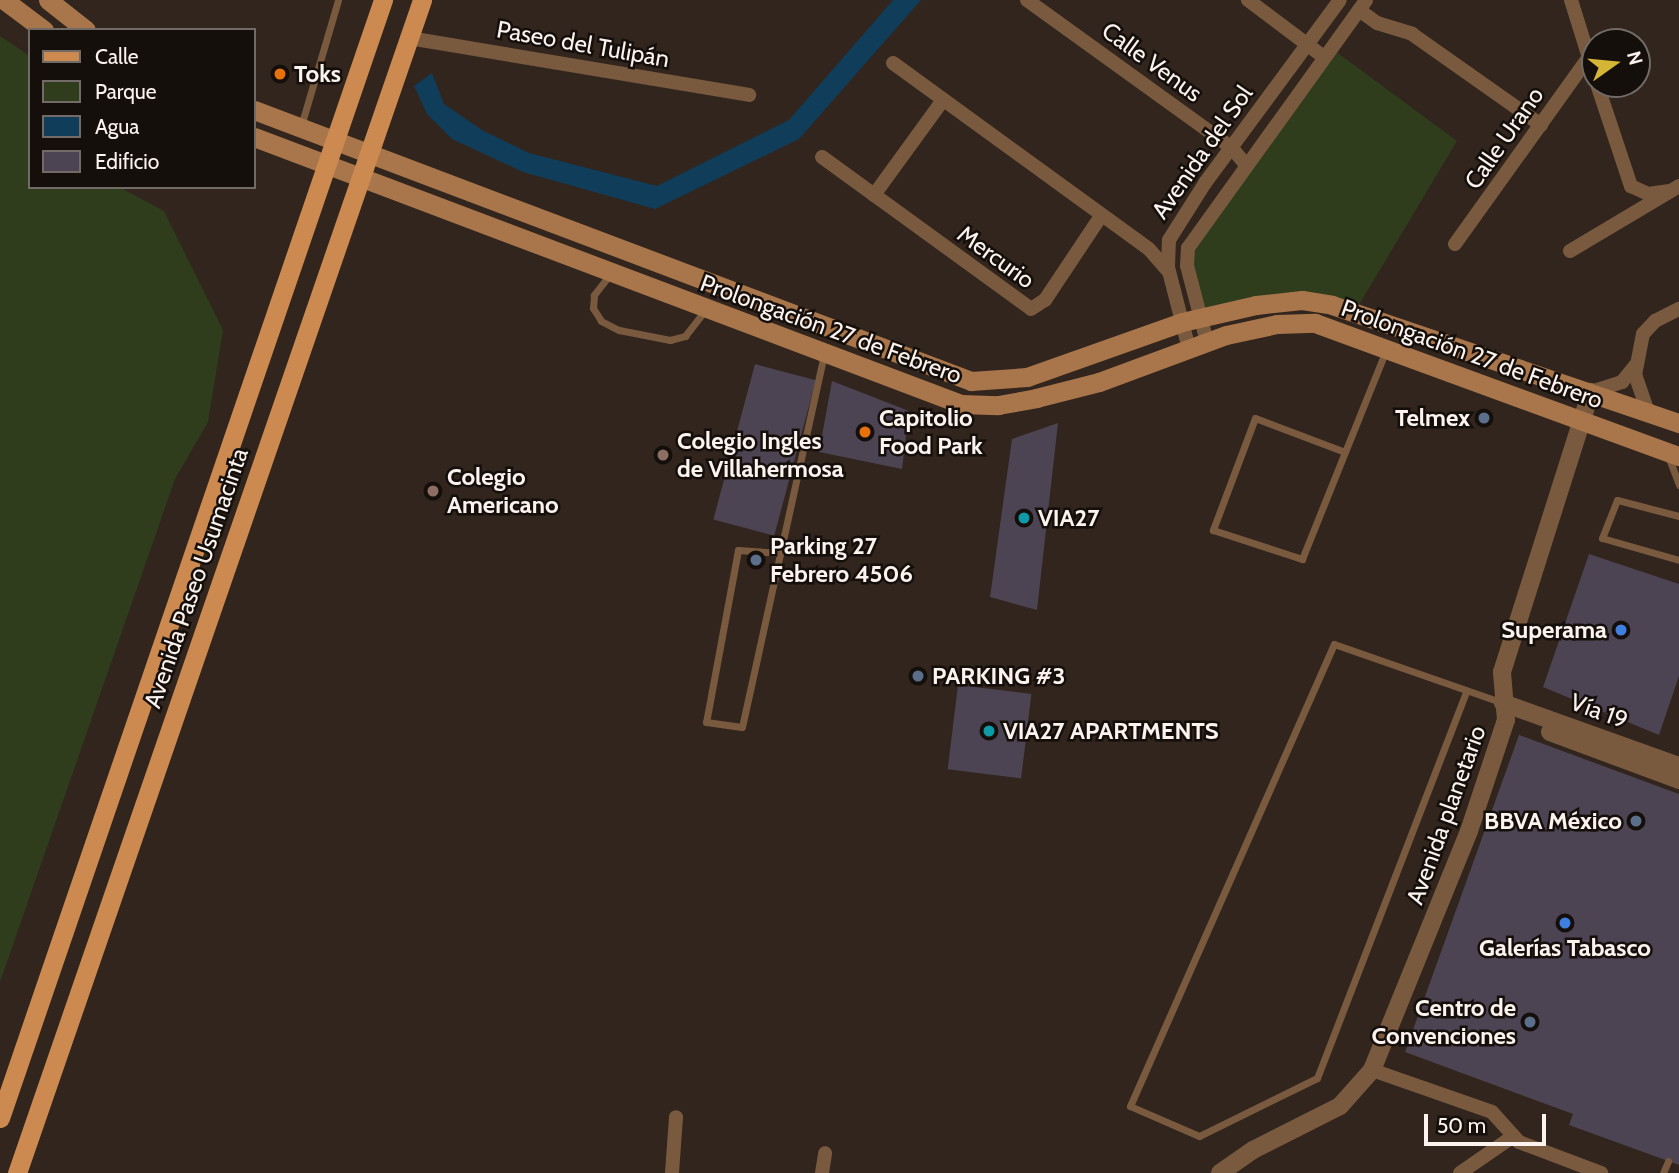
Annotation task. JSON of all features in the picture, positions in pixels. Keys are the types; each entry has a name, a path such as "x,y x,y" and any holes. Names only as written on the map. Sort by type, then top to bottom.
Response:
{"main road":[{"path":"4,0 41,28"},
{"path":"48,0 75,16"},
{"name":"Avenida Paseo Usumacinta","path":"0,1118 383,0"},
{"name":"Avenida Paseo Usumacinta","path":"17,1173 422,0"},
{"name":"Prolongación 27 de Febrero","path":"256,111 971,381 1027,377 1192,320 1277,301 1318,302 1679,423"},
{"name":"Prolongación 27 de Febrero","path":"256,137 936,397 982,405 1070,390 1257,327 1307,323 1386,348 1673,454"}],"street":[{"path":"1248,0 1324,57"},
{"name":"Avenida del Sol","path":"1192,320 1169,274 1166,251 1177,225 1340,0"},
{"path":"1571,0 1581,32"},
{"name":"Calle Venus","path":"1030,1 1231,147 1246,165"},
{"path":"1362,5 1377,23 1412,34 1541,125"},
{"name":"Avenida del Sol","path":"1198,345 1192,320 1186,261 1191,243 1362,5"},
{"name":"Paseo del Tulipán","path":"409,38 749,95"},
{"path":"893,63 1149,249 1169,274"},
{"name":"Calle Urano","path":"1455,244 1581,68"},
{"path":"1602,98 1629,183 1648,194 1675,189"},
{"path":"874,195 943,100"},
{"name":"Mercurio","path":"822,157 1031,309 1045,300 1101,216"},
{"path":"1570,251 1675,189"},
{"path":"1149,249 1166,251 1186,261"},
{"path":"1648,412 1635,383 1635,366 1647,327 1679,309"},
{"path":"1591,392 1622,382 1635,366"},
{"name":"Avenida planetario","path":"1220,1173 1253,1150 1333,1111 1361,1087 1372,1070 1469,831 1505,709 1502,671 1591,392"},
{"name":"Vía 19","path":"1505,709 1679,766"},
{"name":"Vía 19","path":"1505,709 1679,780"},
{"path":"1372,1070 1492,1112 1512,1137 1601,1173"},
{"path":"672,1173 676,1117"},
{"path":"1460,1173 1512,1137"},
{"path":"822,1173 825,1153"}],"lane":[{"path":"301,127 338,0"},
{"path":"611,272 594,295 593,308 601,321 619,330 670,340 685,336 707,309"},
{"path":"1345,452 1255,418 1213,530 1302,559 1345,452 1386,348"},
{"path":"780,553 738,550 706,722 742,727 824,353"},
{"path":"1673,454 1679,485"},
{"path":"1679,516 1617,500 1602,538 1679,560"},
{"path":"1466,692 1317,1078 1199,1136 1130,1106 1334,644 1466,692 1505,709"},
{"path":"1663,1173 1668,1161"}],"green space":[{"path":"0,36 28,55 28,189 123,189 164,211 223,330 208,422 175,479 0,982"},
{"path":"1331,48 1457,141 1354,313 1332,305 1201,318 1186,251"}],"water":[{"path":"893,0 921,0 799,139 655,209 523,172 452,139 427,114 414,86 432,73 444,104 482,130 529,153 657,186 789,120"}],"building":[{"path":"755,364 816,380 774,536 713,520"},
{"name":"Capitolio Food Park","path":"832,381 909,411 902,469 819,452"},
{"name":"VIA27","path":"1058,423 1037,610 990,597 1012,439"},
{"name":"Superama","path":"1589,554 1679,584 1679,676 1659,735 1543,687"},
{"name":"VIA27 APARTMENTS","path":"958,685 1031,694 1021,778 948,769"},
{"name":"Galerías Tabasco","path":"1519,735 1679,794 1679,1165 1569,1125 1573,1114 1405,1052"}],"place":[{"name":"Toks","path":"280,74"},
{"name":"Telmex","path":"1484,418"},
{"name":"Capitolio Food Park","path":"865,432"},
{"name":"Colegio Ingles de Villahermosa","path":"663,455"},
{"name":"Colegio Americano","path":"433,491"},
{"name":"VIA27","path":"1024,518"},
{"name":"Parking 27 Febrero 4506","path":"756,560"},
{"name":"Superama","path":"1621,630"},
{"name":"PARKING #3","path":"918,676"},
{"name":"VIA27 APARTMENTS","path":"989,731"},
{"name":"BBVA México","path":"1636,821"},
{"name":"Galerías Tabasco","path":"1565,923"},
{"name":"Centro de Convenciones","path":"1530,1022"}]}
